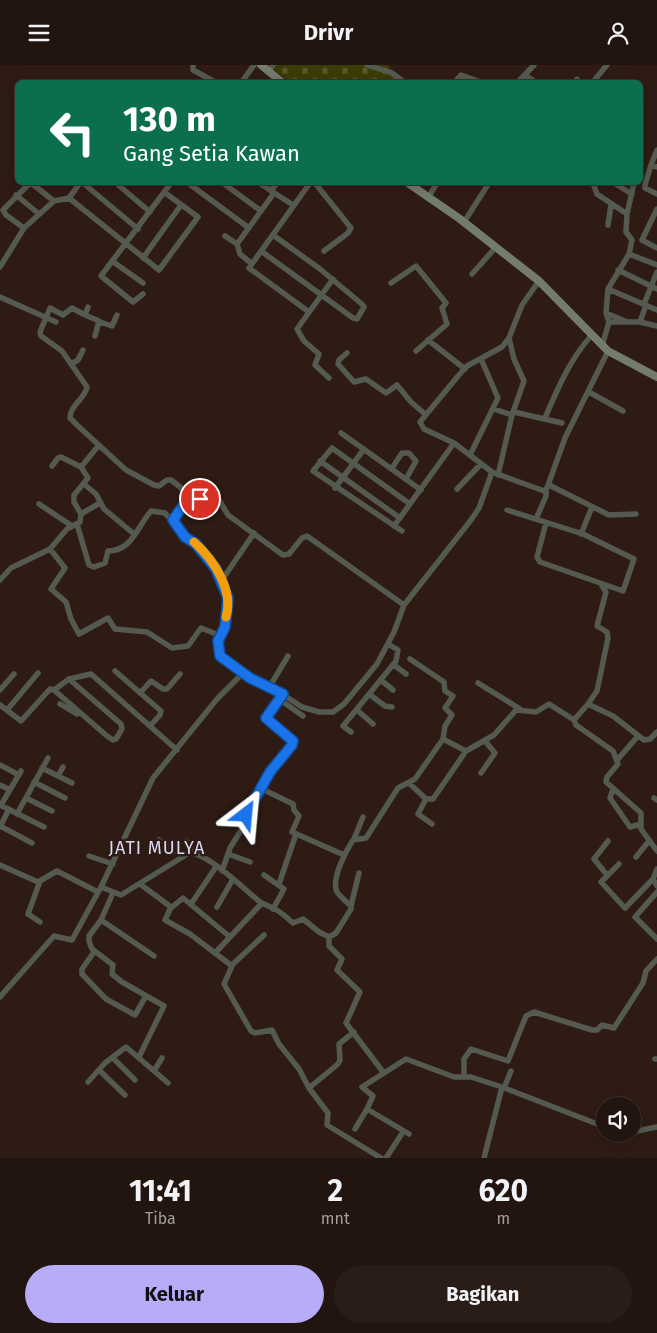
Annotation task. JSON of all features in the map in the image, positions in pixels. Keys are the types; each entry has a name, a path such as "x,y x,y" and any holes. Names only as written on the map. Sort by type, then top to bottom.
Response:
{"street":[{"path":"193,65 193,70 211,80"},
{"path":"243,80 254,65"},
{"path":"261,65 271,68 281,80"},
{"path":"367,65 392,73 401,80"},
{"path":"520,80 534,65"},
{"path":"594,80 607,65"},
{"path":"457,80 461,75 475,80"},
{"path":"525,75 532,80"},
{"path":"657,150 654,166 645,188 657,194"},
{"path":"24,228 3,211 16,195 28,185"},
{"path":"34,185 54,201"},
{"path":"0,267 24,228 54,201 69,198 79,185"},
{"path":"83,185 138,229"},
{"path":"118,185 150,212"},
{"path":"143,294 133,302 102,279 101,275 138,229 169,185"},
{"path":"191,185 249,227"},
{"path":"226,185 261,211"},
{"path":"262,185 293,205"},
{"path":"251,263 240,254 236,248 237,244 261,211 276,185"},
{"path":"308,185 249,268 309,312"},
{"path":"317,185 351,228 348,233 324,251"},
{"path":"411,185 464,222 538,281 605,349 657,377"},
{"path":"428,197 436,185"},
{"path":"464,222 488,185"},
{"path":"594,185 596,194 627,214"},
{"path":"617,185 632,194"},
{"path":"536,519 546,496 547,487 565,438 589,392 605,349 609,323 606,313 608,289 629,254 632,240 626,232 627,214 634,185"},
{"path":"69,198 159,270 198,217 164,192"},
{"path":"16,195 39,214"},
{"path":"143,258 181,205"},
{"path":"608,225 611,205"},
{"path":"657,209 642,240 657,248"},
{"path":"261,251 353,319 357,319 364,307 363,305 333,279 272,235"},
{"path":"225,236 237,244"},
{"path":"472,274 496,247"},
{"path":"629,254 657,265"},
{"path":"112,261 143,283"},
{"path":"391,283 416,265 446,303 442,308 446,324 416,351"},
{"path":"618,270 654,288"},
{"path":"640,322 645,305 654,288 657,272"},
{"path":"329,378 315,365 319,354 304,341 297,329 333,279"},
{"path":"538,281 522,305 509,338 502,347 465,369 420,422 424,429 454,443 480,465 495,473 544,491 547,487"},
{"path":"608,289 657,310"},
{"path":"0,297 56,322"},
{"path":"85,315 88,307"},
{"path":"117,315 112,326 72,308 63,315 50,308 44,317 41,336 62,351 85,383 86,390 70,412 70,418 126,470 159,487 170,480 198,501 208,493 215,493 226,512 285,556 290,555 303,537 308,537 404,605"},
{"path":"606,313 627,321"},
{"path":"609,323 627,321 657,326"},
{"path":"95,336 100,322"},
{"path":"545,418 562,381 580,351 593,338 606,333"},
{"path":"281,696 311,711 333,712 344,704 377,664 388,644 404,605 479,508 495,473 524,381 514,359 509,338"},
{"path":"428,340 465,369"},
{"path":"71,364 77,360 83,350"},
{"path":"347,353 339,360 338,364 354,382 366,379 386,393 397,385 411,403 425,414"},
{"path":"470,455 498,398 481,359"},
{"path":"589,392 623,411"},
{"path":"494,409 562,423"},
{"path":"341,433 421,490"},
{"path":"394,526 454,443"},
{"path":"81,467 99,445"},
{"path":"402,531 314,473 320,461 332,448 410,504"},
{"path":"335,488 364,449"},
{"path":"392,469 402,453 409,453 416,461 406,479"},
{"path":"0,580 11,568 50,549 81,519 81,514 73,495 88,478 81,467 60,457 52,466"},
{"path":"320,461 400,518"},
{"path":"457,489 480,465"},
{"path":"84,484 95,493 100,503 134,534"},
{"path":"547,487 609,515 636,514"},
{"path":"173,520 190,496"},
{"path":"81,514 100,503"},
{"path":"39,504 74,525 89,565 92,567 104,564 108,552 118,551 133,540 134,534 151,511 163,511 173,520 185,537 198,546 222,580 228,604 225,627 218,641 220,656 242,674 270,686 303,716"},
{"path":"581,534 592,507"},
{"path":"507,510 581,534 634,559 622,591 602,586 574,573 540,562 537,557 537,551 546,523"},
{"path":"222,580 254,533"},
{"path":"50,549 65,568 51,590 66,602 71,619 79,635 108,618 115,629 147,632 172,648 188,646 201,628 221,637"},
{"path":"574,720 597,691 608,638 607,632 597,625 606,592 602,586"},
{"path":"351,732 344,726 394,665 398,651 388,644"},
{"path":"270,686 288,656"},
{"path":"354,839 366,838 398,788 418,776 443,739 445,726 452,715 445,708 454,696 445,691 444,682 410,659"},
{"path":"394,665 406,674"},
{"path":"115,671 161,711 150,726"},
{"path":"7,710 38,673"},
{"path":"1,686 14,674"},
{"path":"0,705 21,721 48,690 51,688 54,690 69,679 91,674 177,749"},
{"path":"140,693 152,681 163,689 167,689 180,674"},
{"path":"0,997 54,936 72,940 113,864 147,788 217,699 242,674"},
{"path":"54,690 62,701 114,741 122,729 121,724 69,679"},
{"path":"382,681 394,690"},
{"path":"478,683 522,710"},
{"path":"369,694 386,707 392,707"},
{"path":"267,715 281,696"},
{"path":"55,710 62,701"},
{"path":"409,783 426,799 433,799 466,751 484,741 504,725 514,711 537,711 549,703 613,751 618,759"},
{"path":"588,704 613,716 644,740 648,740 657,732"},
{"path":"357,710 373,724"},
{"path":"267,715 290,733"},
{"path":"222,871 228,854 243,827 249,808 262,789 270,772 293,744 292,738 267,719 267,715"},
{"path":"638,736 618,759 618,764 606,779 613,788 641,813 641,827 657,851"},
{"path":"443,739 466,751"},
{"path":"480,773 495,753 484,741"},
{"path":"17,813 48,758"},
{"path":"0,765 20,773 1,805 44,827"},
{"path":"58,776 63,767"},
{"path":"42,768 72,783"},
{"path":"34,782 65,798"},
{"path":"0,785 10,790"},
{"path":"613,788 610,798 630,827 637,825 641,827"},
{"path":"262,789 293,804 294,810 299,816 292,831 344,855"},
{"path":"26,798 52,811"},
{"path":"426,799 418,813 432,824"},
{"path":"10,809 0,827 32,843"},
{"path":"352,906 336,890 344,855 354,839 363,817"},
{"path":"279,884 296,834"},
{"path":"158,840 182,856"},
{"path":"186,841 192,848 193,853 222,871 262,903 293,923 303,919 319,932 329,937"},
{"path":"607,875 594,858 608,841"},
{"path":"636,857 649,841"},
{"path":"40,922 28,913 40,881 57,871 100,889 121,895 182,856 193,853"},
{"path":"228,854 250,862"},
{"path":"89,855 113,864"},
{"path":"619,863 601,880 601,883 624,907 653,879 657,869"},
{"path":"0,865 40,881"},
{"path":"191,904 216,867"},
{"path":"329,937 336,933 342,925 352,906 359,873"},
{"path":"264,875 279,884 284,890 273,909"},
{"path":"218,907 233,879"},
{"path":"653,879 657,886"},
{"path":"140,883 171,908"},
{"path":"657,891 635,916 657,939"},
{"path":"113,893 101,920 90,936 90,945 94,952 114,965 111,971 117,978 162,1004 164,1007 138,1057"},
{"path":"230,937 182,897 164,917 165,920 189,933 231,966"},
{"path":"215,953 262,903"},
{"path":"101,920 154,956"},
{"path":"264,935 231,966 232,968 224,984 251,1031 256,1033 272,1030 278,1043 299,1069 309,1088 327,1113 326,1125 381,1158"},
{"path":"329,937 330,946 342,959 337,970 360,992 346,1022 383,1072"},
{"path":"94,952 82,969 82,974 106,999 135,1015 146,996"},
{"path":"464,1075 464,1059 471,1049 508,1061 526,1016 530,1013 534,1012 592,1030 598,1030 602,1025 614,1028 643,983 646,971 657,959"},
{"path":"309,1088 339,1062 338,1046 354,1032"},
{"path":"88,1082 99,1069 126,1047 168,1083"},
{"path":"113,1058 135,1080"},
{"path":"154,1071 162,1058"},
{"path":"355,1129 373,1096 362,1087 406,1059 454,1077 464,1075 503,1087 596,1123"},
{"path":"99,1069 125,1095"},
{"path":"484,1158 503,1087 512,1071"},
{"path":"367,1109 406,1133 386,1158"},
{"path":"641,1130 657,1127"}],"green space":[{"path":"268,65 388,65 399,80 287,80"}],"slow traffic":[{"path":"194,542 216,569 222,580 228,598 226,617"}],"district":[{"name":"JATI MULYA","path":"157,848"}],"route":[{"path":"200,499 197,501 190,496 173,520 185,537 196,544 216,569 222,580 228,598 228,610 225,627 218,641 220,656 242,674 283,694 266,718 292,738 293,741 293,744 270,772 246,815"}]}
